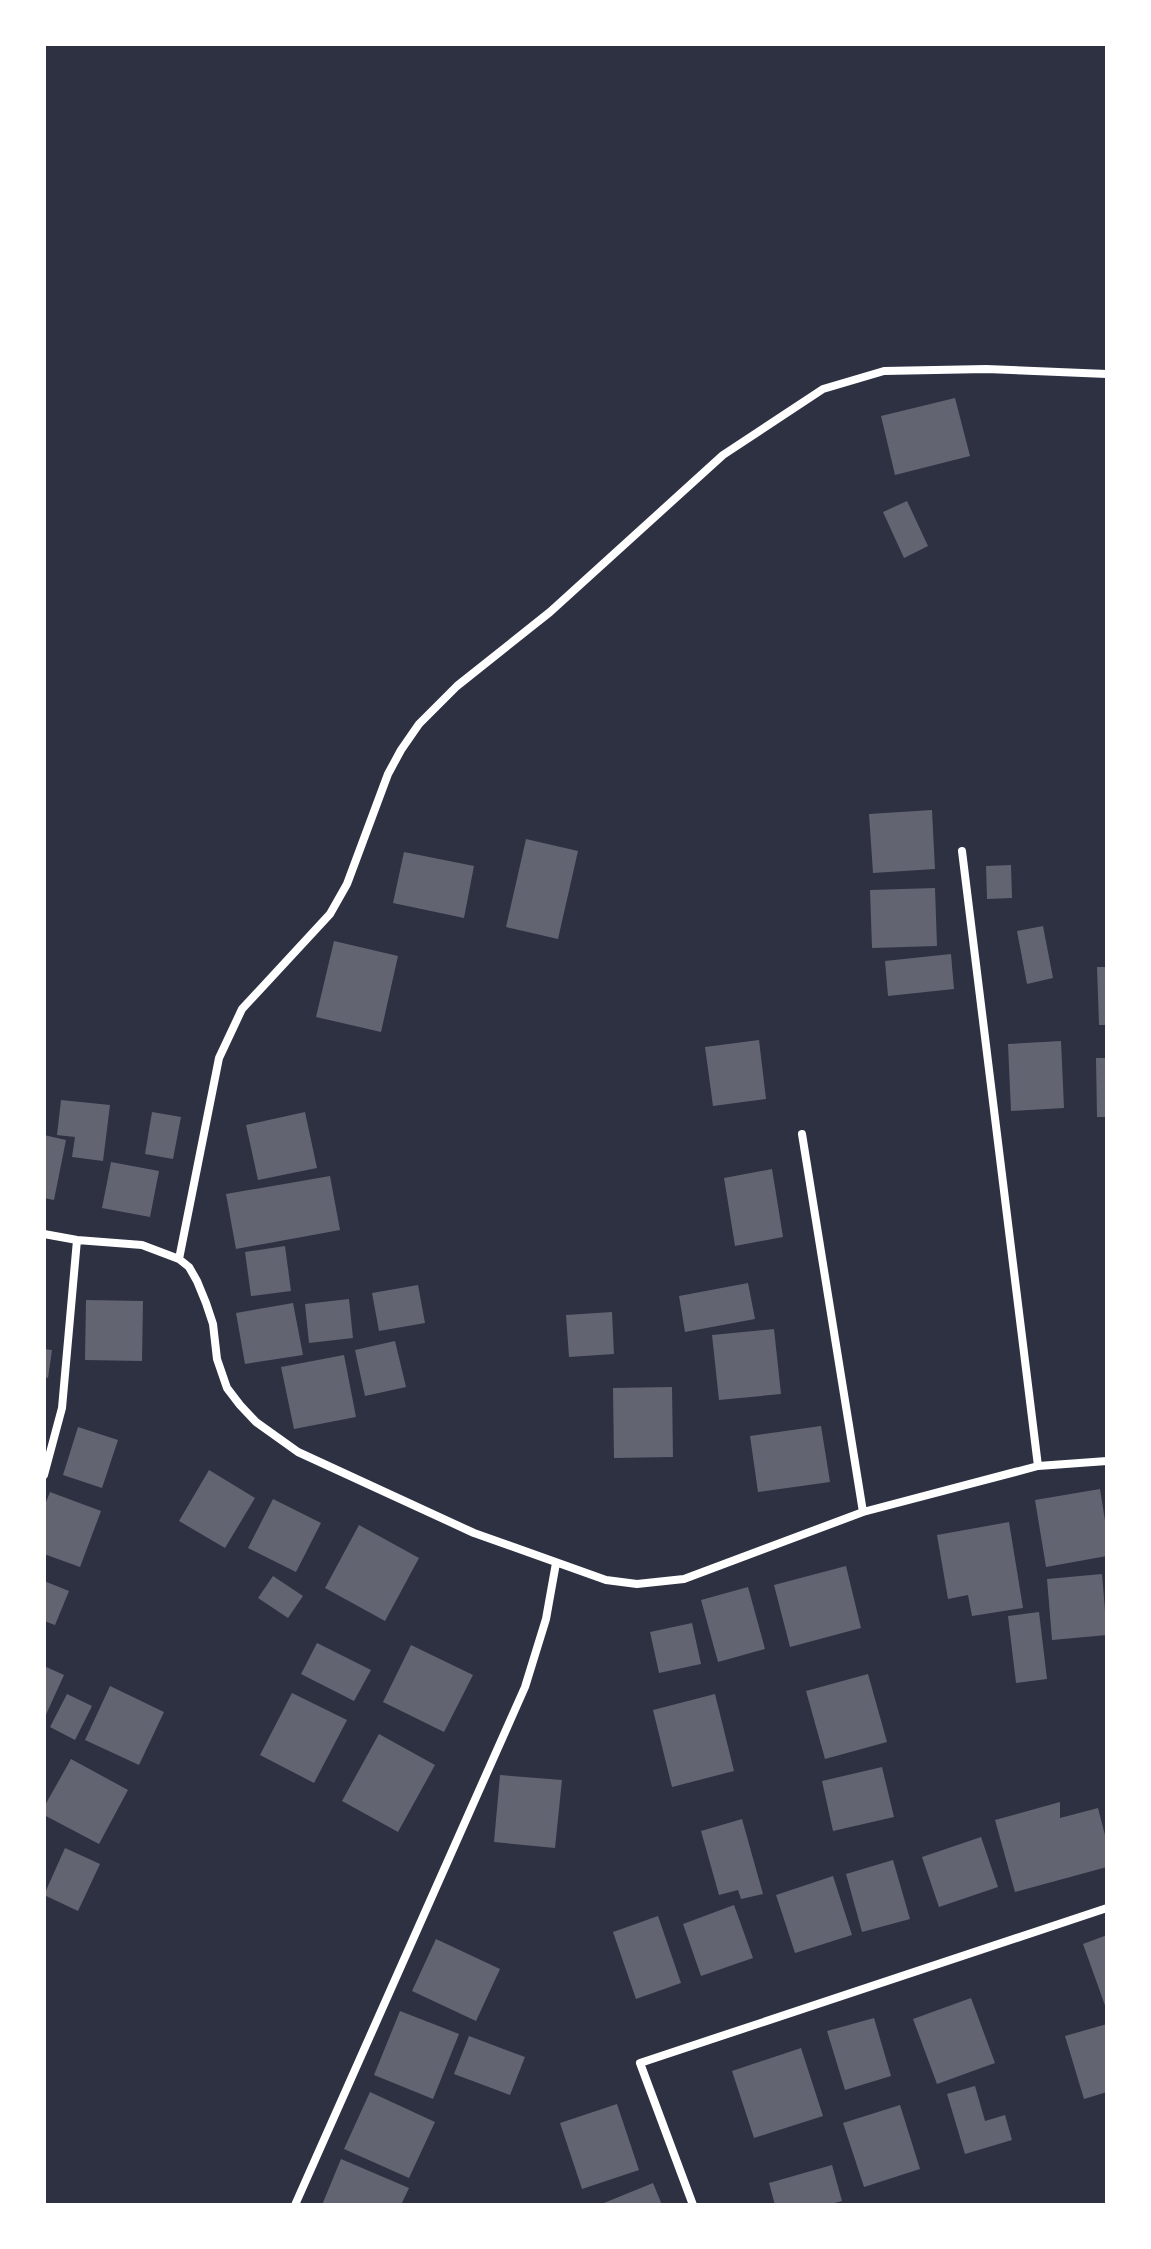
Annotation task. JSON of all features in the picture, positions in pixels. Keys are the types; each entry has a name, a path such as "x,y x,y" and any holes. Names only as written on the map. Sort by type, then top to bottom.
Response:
{"street":[{"path":"179,1259 219,1058 242,1009 330,914 347,884 394,762 419,724 457,686 550,612 723,455 823,389 884,371 986,369 1107,374"},
{"path":"962,851 1038,1466"},
{"path":"802,1134 863,1512"},
{"path":"44,1234 142,1245 179,1259 193,1274 206,1303 213,1324 217,1359 227,1388 256,1422 298,1452 474,1533 606,1580 637,1584 684,1579 863,1512 1038,1466 1107,1461"},
{"path":"44,1475 62,1408 77,1240"},
{"path":"295,2205 525,1687 546,1619 556,1563"},
{"path":"693,2205 640,2063 1107,1908"}],"building":[{"path":"955,398 970,456 895,475 881,416"},
{"path":"907,501 928,546 904,558 883,512"},
{"path":"932,810 935,869 873,873 869,814"},
{"path":"526,839 578,851 558,939 506,927"},
{"path":"404,852 474,866 464,918 393,903"},
{"path":"1011,865 1012,898 987,899 986,866"},
{"path":"935,888 937,946 872,948 870,890"},
{"path":"1043,926 1053,978 1027,984 1017,931"},
{"path":"334,941 398,956 381,1032 316,1017"},
{"path":"951,954 954,989 888,996 885,961"},
{"path":"1097,967 1107,967 1107,1025 1099,1025"},
{"path":"759,1040 766,1099 713,1106 705,1047"},
{"path":"1061,1041 1064,1108 1011,1111 1008,1044"},
{"path":"1096,1058 1107,1058 1107,1117 1097,1117"},
{"path":"61,1100 110,1105 103,1161 72,1157 75,1137 57,1135"},
{"path":"152,1112 181,1117 173,1159 145,1154"},
{"path":"305,1112 317,1168 258,1180 246,1125"},
{"path":"44,1135 66,1140 54,1200 44,1198"},
{"path":"111,1162 159,1171 150,1217 102,1208"},
{"path":"772,1169 783,1237 735,1246 724,1178"},
{"path":"330,1176 340,1230 236,1249 226,1194"},
{"path":"285,1246 291,1291 251,1296 245,1252"},
{"path":"748,1283 755,1319 685,1332 679,1296"},
{"path":"418,1285 425,1323 379,1331 372,1293"},
{"path":"349,1299 353,1338 309,1343 305,1304"},
{"path":"86,1300 143,1301 142,1361 85,1360"},
{"path":"293,1303 303,1355 245,1364 236,1313"},
{"path":"612,1312 614,1354 569,1357 566,1315"},
{"path":"774,1329 781,1394 719,1400 712,1335"},
{"path":"395,1341 406,1387 365,1396 355,1350"},
{"path":"44,1349 52,1350 48,1378 44,1377"},
{"path":"344,1355 356,1417 294,1429 281,1367"},
{"path":"672,1387 673,1457 614,1458 613,1388"},
{"path":"821,1426 830,1482 758,1492 750,1436"},
{"path":"78,1427 118,1440 102,1488 63,1475"},
{"path":"209,1470 255,1498 225,1548 179,1521"},
{"path":"1100,1489 1107,1556 1046,1567 1035,1500"},
{"path":"50,1492 101,1511 80,1567 44,1554 44,1507"},
{"path":"273,1499 321,1523 296,1572 248,1548"},
{"path":"1009,1522 1023,1608 972,1616 968,1595 948,1599 937,1535"},
{"path":"359,1525 419,1558 385,1621 325,1588"},
{"path":"846,1566 861,1628 790,1647 774,1585"},
{"path":"1102,1574 1107,1635 1052,1640 1047,1579"},
{"path":"273,1576 303,1596 288,1618 258,1598"},
{"path":"44,1581 69,1591 55,1625 44,1621"},
{"path":"748,1587 765,1649 718,1662 701,1600"},
{"path":"1039,1612 1047,1679 1016,1683 1008,1616"},
{"path":"692,1623 701,1664 659,1673 650,1632"},
{"path":"317,1643 371,1670 354,1701 301,1674"},
{"path":"411,1645 473,1675 444,1732 383,1702"},
{"path":"44,1666 64,1675 44,1719"},
{"path":"868,1674 887,1742 825,1759 806,1691"},
{"path":"110,1686 164,1712 139,1765 85,1740"},
{"path":"292,1693 347,1720 314,1783 260,1755"},
{"path":"67,1694 92,1706 75,1740 50,1727"},
{"path":"715,1694 734,1771 672,1787 653,1710"},
{"path":"379,1734 435,1765 398,1832 342,1801"},
{"path":"71,1759 128,1790 99,1844 44,1815 44,1807"},
{"path":"882,1767 894,1817 833,1831 822,1781"},
{"path":"500,1775 562,1780 555,1848 494,1842"},
{"path":"1060,1802 1060,1818 1098,1808 1107,1843 1107,1867 1015,1892 995,1820"},
{"path":"742,1819 763,1894 741,1899 738,1890 719,1895 701,1831"},
{"path":"981,1837 998,1887 939,1907 922,1857"},
{"path":"65,1848 100,1864 78,1911 44,1895"},
{"path":"893,1860 910,1919 862,1932 846,1874"},
{"path":"833,1876 852,1935 795,1953 776,1895"},
{"path":"734,1905 753,1958 701,1976 683,1924"},
{"path":"658,1916 681,1983 636,1999 613,1932"},
{"path":"1107,1935 1107,2011 1083,1944"},
{"path":"436,1939 500,1969 476,2021 412,1991"},
{"path":"971,1998 995,2063 937,2084 913,2019"},
{"path":"400,2011 459,2034 433,2099 374,2075"},
{"path":"874,2018 891,2076 845,2090 827,2031"},
{"path":"1107,2024 1107,2092 1084,2099 1065,2036"},
{"path":"469,2036 525,2057 510,2095 454,2074"},
{"path":"801,2048 823,2116 754,2138 732,2071"},
{"path":"975,2086 985,2121 1005,2115 1012,2140 965,2154 947,2094"},
{"path":"370,2092 435,2122 409,2178 344,2149"},
{"path":"617,2104 639,2170 582,2189 560,2123"},
{"path":"900,2105 920,2169 864,2187 843,2123"},
{"path":"341,2159 409,2188 401,2205 322,2205"},
{"path":"832,2165 842,2201 827,2205 775,2205 769,2183"},
{"path":"653,2183 662,2205 599,2205"}]}
